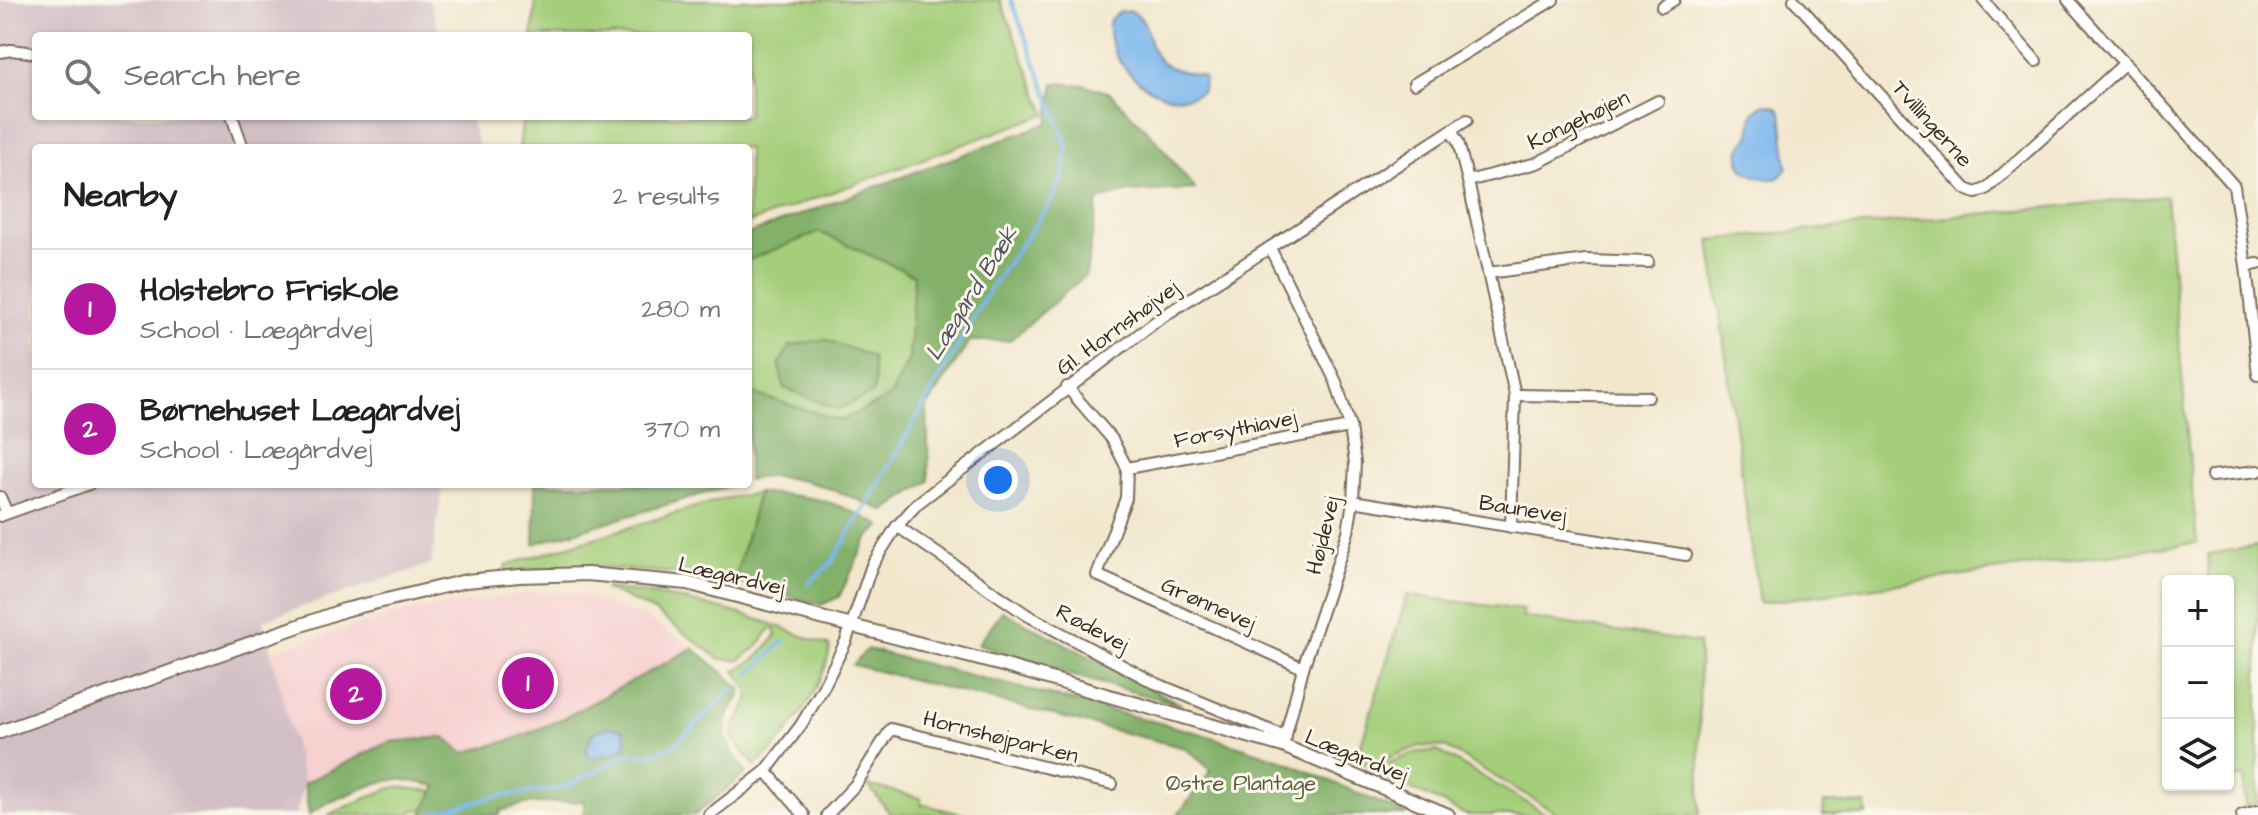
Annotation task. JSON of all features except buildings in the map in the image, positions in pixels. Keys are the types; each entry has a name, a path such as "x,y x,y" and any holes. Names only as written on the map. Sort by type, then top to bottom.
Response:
{"street":[{"path":"1414,84 1553,0"},
{"path":"1662,7 1674,0"},
{"name":"Tvillingerne","path":"1794,0 1966,189 1976,193 1986,189 2125,63"},
{"path":"1983,0 2036,61"},
{"path":"2068,0 2234,186 2258,375"},
{"path":"0,52 32,53"},
{"name":"Kongehøjen","path":"1468,181 1537,163 1658,101"},
{"path":"233,120 242,144"},
{"name":"Gl. Hornshøjvej","path":"850,625 872,565 897,526 942,483 1159,319 1467,120"},
{"path":"1451,131 1458,142 1468,181 1515,395 1511,527"},
{"name":"Højdevej","path":"1270,248 1336,382 1350,427 1355,463 1348,532 1303,668 1284,741"},
{"path":"1488,273 1586,260 1648,262"},
{"path":"2246,266 2258,264"},
{"path":"1067,387 1112,439 1127,468"},
{"path":"1515,395 1648,397"},
{"name":"Forsythiavej","path":"1127,468 1350,427"},
{"name":"Grønnevej","path":"1127,468 1126,498 1097,575 1303,668"},
{"path":"2212,476 2258,471"},
{"path":"0,497 4,515 78,488"},
{"name":"Baunevej","path":"1353,501 1686,555"},
{"name":"Rødevej","path":"897,526 1027,615 1166,688 1284,741"},
{"name":"Lægårdvej","path":"0,732 344,610 466,581 587,574 687,583 1284,741 1448,815"},
{"path":"709,815 766,771 801,725 823,688 850,625"},
{"name":"Hornshøjparken","path":"827,815 856,784 891,729 1112,784"},
{"path":"766,771 804,815"},
{"path":"2242,815 2258,811"}],"shaded area":[{"path":"0,0 429,0 440,32 32,32 32,120 470,120 478,144 32,144 32,488 442,488 431,564 263,620 304,783 296,815 0,815"},
{"path":"534,592 578,594 643,616 693,648 564,718 515,739 464,753 389,742 304,783 271,651 404,611"}],"green space":[{"path":"536,0 1000,0 1046,114 752,222 752,144 520,144 522,120 752,120 752,32 532,32"},
{"path":"1054,83 1085,85 1110,93 1155,139 1195,189 1129,192 1098,200 1086,275 1009,341 970,341 927,407 929,481 884,511 800,480 782,477 752,479 752,393 841,421 890,397 909,359 914,275 819,232 752,258 752,233 1048,123"},
{"path":"2166,196 2197,543 1759,603 1710,240"},
{"path":"819,232 914,275 909,359 890,397 841,421 752,393 752,258"},
{"path":"825,339 872,357 875,384 872,394 837,409 784,388 779,364 790,346"},
{"path":"535,488 723,488 534,544"},
{"path":"758,493 737,572 740,583 673,573 586,566 506,571 506,565 722,499"},
{"path":"758,493 822,500 881,526 867,539 839,597 821,605 740,583 737,572"},
{"path":"2258,546 2258,803 2245,807 2244,778 2234,778 2234,575 2208,575 2208,554"},
{"path":"604,588 684,600 763,621 828,645 827,662 812,695 791,728 755,766 733,739 749,694 735,671 758,657 776,636 775,630 770,629 757,647 739,660 720,659 654,611"},
{"path":"1407,595 1523,610 1522,617 1699,643 1700,815 1560,815 1445,747 1420,746 1371,764 1355,764"},
{"path":"1002,611 1182,705 1048,669 978,644"},
{"path":"693,648 741,688 725,729 728,744 746,773 695,815 584,815 584,801 524,804 500,811 500,815 421,815 437,786 399,779 377,783 325,804 309,815 304,783 389,742 445,737 464,753 515,739 564,718"},
{"name":"Østre Plantage","path":"867,649 1199,733 1284,761 1408,815 1178,815 1211,770 1185,748 853,665"},
{"path":"1437,751 1548,815 1466,815 1428,796 1364,772 1418,752"},
{"path":"868,785 921,798 921,804 966,815 891,815"},
{"path":"396,787 434,791 425,808 412,811 410,815 328,815 385,790"},
{"path":"1824,803 1866,804 1867,815 1823,815"}],"water":[{"path":"1131,11 1142,20 1160,61 1204,77 1203,91 1188,97 1171,97 1138,81 1125,68 1109,36 1110,19 1120,12"},
{"path":"1765,104 1781,112 1787,169 1777,179 1748,173 1740,163 1741,147 1751,131 1753,115"},
{"path":"613,727 624,730 625,748 592,758 587,755 586,748 593,732"}],"waterway":[{"name":"Lægård Bæk","path":"808,584 831,563 990,289 1054,197 1064,171 1067,144 1011,0"},
{"name":"Lægård Bæk","path":"748,675 784,641"},
{"name":"Lægård Bæk","path":"429,815 493,797 563,788 626,755 653,754 675,744 732,689"}],"place":[{"name":"Holstebro Friskole","path":"528,683"},
{"name":"Børnehuset Lægårdvej","path":"356,694"}]}
